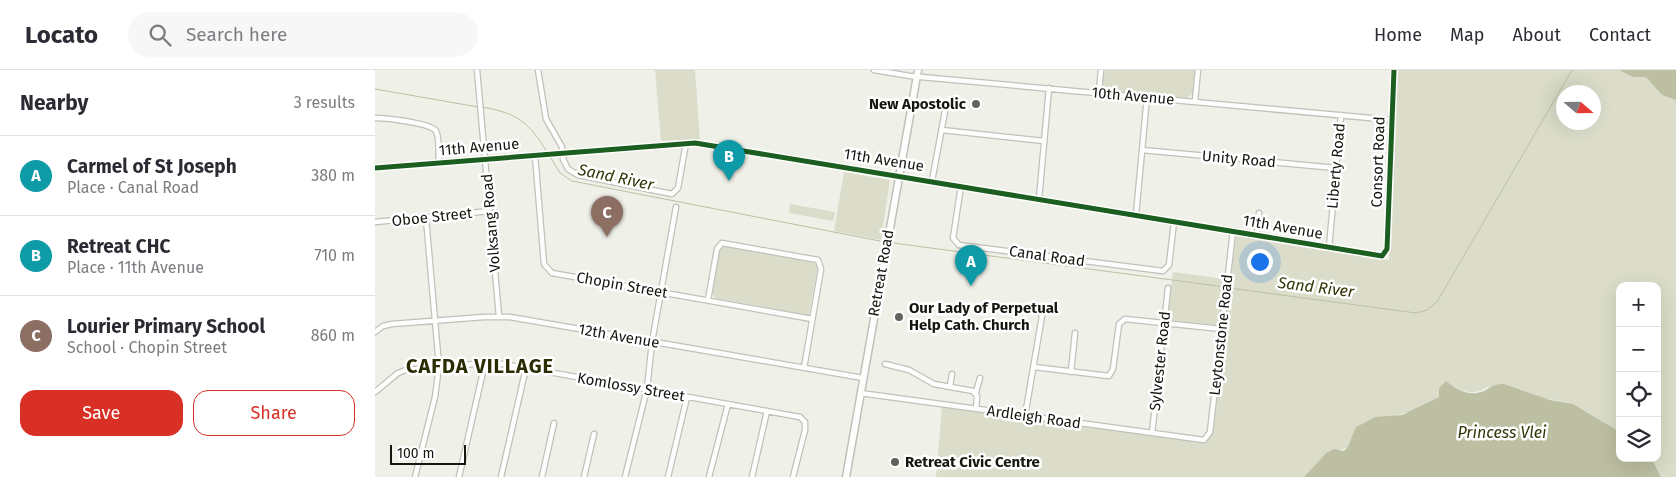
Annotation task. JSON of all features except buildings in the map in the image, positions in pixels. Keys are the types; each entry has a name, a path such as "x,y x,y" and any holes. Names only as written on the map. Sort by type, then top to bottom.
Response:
{"main road":[{"name":"Retreat Road","path":"846,477 917,73"}],"street":[{"name":"Volksang Road","path":"477,70 499,316"},
{"path":"539,70 544,114 562,147 560,152 568,169 578,175 672,194 675,192 686,143"},
{"name":"10th Avenue","path":"874,70 1392,120"},
{"path":"1099,92 1101,70"},
{"path":"1195,102 1198,70"},
{"name":"Consort Road","path":"1385,255 1387,249 1394,70"},
{"path":"1039,199 1049,88"},
{"path":"1136,215 1147,97"},
{"path":"932,181 945,111"},
{"name":"Liberty Road","path":"1329,248 1341,115"},
{"path":"375,118 434,129 437,134 439,163"},
{"path":"942,130 1044,141"},
{"name":"11th Avenue","path":"375,168 560,152 702,143 1329,248 1380,256 1385,255"},
{"name":"Unity Road","path":"1142,150 1336,168"},
{"name":"Chopin Street","path":"535,155 543,258 548,270 555,273 812,319"},
{"name":"Canal Road","path":"961,186 953,238 957,244 1161,272 1166,270 1174,222"},
{"path":"625,477 647,389 652,342 676,207"},
{"name":"Oboe Street","path":"375,222 490,211"},
{"path":"1257,236 1259,213"},
{"path":"415,477 435,397 439,366 425,218"},
{"name":"Leytonstone Road","path":"1207,438 1210,432 1233,232"},
{"path":"709,300 717,249 722,243 818,260 821,269 804,368"},
{"name":"Sylvester Road","path":"1152,433 1168,288"},
{"path":"1015,307 1037,310 1042,314 1025,416"},
{"name":"12th Avenue","path":"375,332 388,325 499,316 863,378"},
{"path":"1034,367 1105,376 1112,373 1118,326 1121,320 1221,329"},
{"path":"1071,372 1075,333"},
{"path":"459,477 485,363"},
{"name":"Komlossy Street","path":"375,392 398,373 406,370 485,363 526,368 800,417 805,422 805,430 793,477"},
{"path":"885,364 908,370 934,384 976,392"},
{"path":"501,477 526,368"},
{"path":"950,386 952,374"},
{"path":"976,409 976,392 981,378"},
{"name":"Ardleigh Road","path":"860,393 1201,440 1207,438"},
{"path":"668,477 687,398"},
{"path":"709,477 728,404"},
{"path":"752,477 767,411"},
{"path":"542,477 554,423"},
{"path":"584,477 594,434"}],"shaded area":[{"path":"655,70 695,70 700,140 661,141"},
{"path":"1103,70 1196,70 1194,93 1187,98 1107,91 1102,85"},
{"path":"1397,70 1676,70 1676,477 1661,477 1653,462 1661,462 1661,282 1616,282 1616,430 1573,404 1487,387 1477,392 1466,392 1446,381 1439,397 1413,411 1390,417 1375,417 1362,424 1350,440 1347,448 1326,453 1304,477 936,477 942,407 1198,442 1208,440 1212,435 1236,237 1241,235 1389,260"},
{"path":"844,172 890,180 881,240 834,231"},
{"path":"790,204 835,212 833,221 789,213"},
{"path":"725,245 818,264 809,315 715,298 712,294 720,248"},
{"path":"1173,272 1225,279 1220,321 1217,325 1169,320 1167,316"}],"water":[{"path":"1619,70 1676,70 1676,100 1662,95 1646,77 1633,77"},
{"name":"Princess Vlei","path":"1446,381 1458,389 1476,393 1494,385 1504,384 1550,400 1573,404 1616,430 1616,462 1653,462 1661,477 1304,477 1326,453 1334,449 1344,451 1356,427 1375,417 1402,415 1439,397 1439,388"}],"waterway":[{"name":"Sand River","path":"1229,288 1416,313 1427,310 1437,302 1572,70"},
{"name":"Sand River","path":"375,89 478,107"},
{"name":"Sand River","path":"482,107 504,112 521,121 534,133 547,152"},
{"name":"Sand River","path":"549,155 560,173 572,181 880,241"},
{"name":"Sand River","path":"893,243 1225,287"}],"cycle path":[{"path":"375,168 695,143 1382,256 1387,249 1394,70"}],"place":[{"name":"New Apostolic","path":"976,104"},
{"name":"Retreat CHC","path":"729,181"},
{"name":"Lourier Primary School","path":"607,237"},
{"name":"Carmel of St Joseph","path":"971,286"},
{"name":"Our Lady of Perpetual Help Cath. Church","path":"899,317"},
{"name":"Retreat Civic Centre","path":"895,462"}],"district":[{"name":"CAFDA VILLAGE","path":"480,366"}]}
